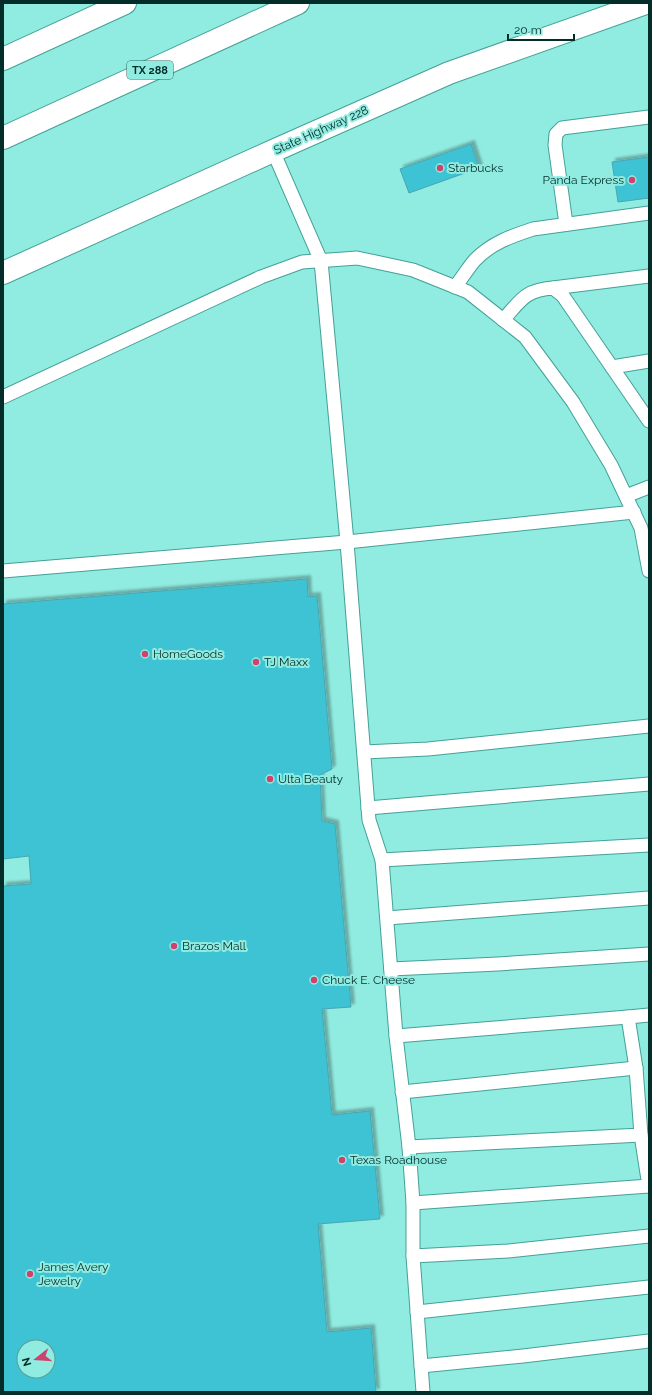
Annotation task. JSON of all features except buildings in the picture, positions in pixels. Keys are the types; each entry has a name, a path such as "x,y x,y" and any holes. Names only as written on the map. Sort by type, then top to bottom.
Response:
{"main road":[{"path":"3,59 125,3"},
{"name":"TX 288","path":"3,138 298,3"},
{"name":"State Highway 228","path":"3,273 449,73 646,3"}],"lane":[{"path":"566,224 555,145 556,134 562,128 649,117"},
{"path":"273,151 321,261 347,542 369,820 382,860 396,1036 409,1147 413,1256 423,1392"},
{"path":"455,287 476,260 498,242 533,229 649,213"},
{"path":"3,397 261,277 302,262 357,258 413,270 468,292 525,337 573,402 611,465 641,528 649,571"},
{"path":"503,320 524,297 539,289 649,276"},
{"path":"553,288 563,296 649,421"},
{"path":"612,367 649,361"},
{"path":"626,496 649,487"},
{"path":"3,571 347,542 634,512"},
{"path":"364,752 428,749 649,726"},
{"path":"368,808 649,784"},
{"path":"382,860 649,845"},
{"path":"387,918 649,898"},
{"path":"391,969 498,964 649,954"},
{"path":"396,1036 649,1015"},
{"path":"412,1204 649,1186 641,1135 636,1068 628,1017"},
{"path":"402,1092 636,1068"},
{"path":"409,1147 641,1135"},
{"path":"413,1256 508,1251 649,1236"},
{"path":"417,1312 649,1287"},
{"path":"421,1366 649,1341"}],"place":[{"name":"Starbucks","path":"440,168"},
{"name":"Panda Express","path":"632,180"},
{"name":"HomeGoods","path":"145,654"},
{"name":"TJ Maxx","path":"256,662"},
{"name":"Ulta Beauty","path":"270,779"},
{"name":"Brazos Mall","path":"174,946"},
{"name":"Chuck E. Cheese","path":"314,980"},
{"name":"Texas Roadhouse","path":"342,1160"},
{"name":"James Avery Jewelry","path":"30,1274"}]}
